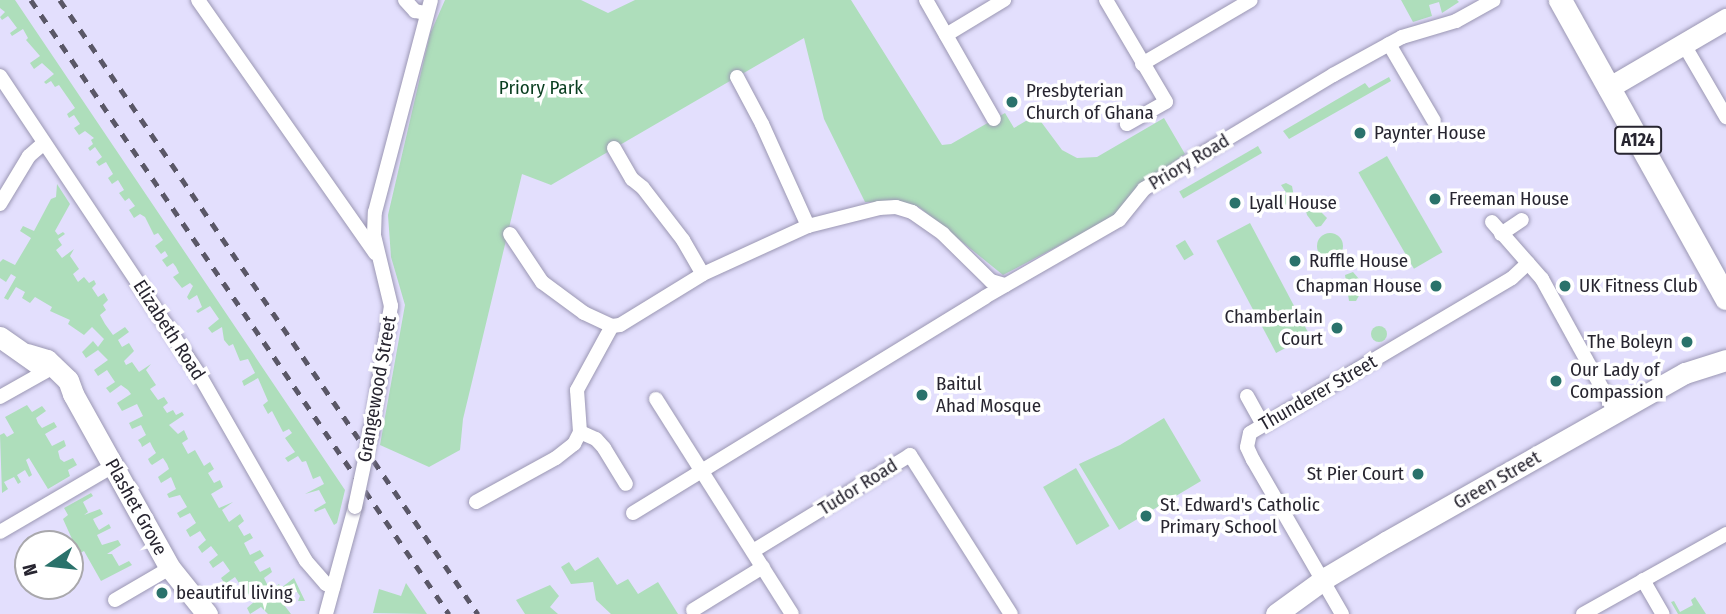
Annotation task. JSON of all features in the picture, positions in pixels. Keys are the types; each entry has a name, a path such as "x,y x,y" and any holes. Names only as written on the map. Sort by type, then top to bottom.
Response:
{"main road":[{"name":"A124","path":"1560,0 1726,298"},
{"path":"1608,88 1726,19"},
{"name":"Plashet Grove","path":"0,337 51,368 73,394 170,568 207,614"},
{"name":"Green Street","path":"1276,614 1322,581 1615,412 1685,373 1726,360"}],"street":[{"path":"198,0 380,260"},
{"path":"405,0 415,11 428,7"},
{"path":"926,0 994,119"},
{"path":"946,35 1003,0"},
{"path":"1106,0 1166,102 1127,124"},
{"path":"1142,64 1251,0"},
{"name":"Priory Road","path":"634,513 1005,285 1119,220 1144,189 1389,44 1430,27 1456,21 1494,0"},
{"name":"Grangewood Street","path":"326,614 355,507 391,306 374,235 375,212 428,7"},
{"path":"1684,43 1726,117"},
{"path":"1389,44 1434,121"},
{"name":"Elizabeth Road","path":"0,75 200,376 306,561 326,584 333,587"},
{"path":"737,77 808,226"},
{"path":"0,204 29,156 44,143"},
{"path":"614,148 632,179 643,188 683,240 703,274"},
{"path":"510,234 542,282 584,313 612,326 620,325 703,274 808,226 896,207 912,212 943,234 991,281 1005,285"},
{"path":"1501,234 1522,220"},
{"path":"1492,222 1528,263 1548,291 1615,412"},
{"name":"Thunderer Street","path":"1342,614 1247,447 1250,433 1512,278 1528,263"},
{"path":"476,502 566,451 580,432 577,390 612,326"},
{"path":"0,397 51,368"},
{"path":"1247,396 1263,425"},
{"path":"656,399 792,614"},
{"path":"580,432 596,439 604,448 626,484"},
{"name":"Tudor Road","path":"753,551 910,455 1011,614"},
{"path":"0,532 113,466"},
{"path":"1583,614 1726,534"},
{"path":"694,610 763,567"},
{"path":"115,600 170,568"},
{"path":"1643,580 1663,614"}],"green space":[{"path":"0,0 15,0 345,490 337,523 334,525 325,508 315,512 314,510 326,503 319,490 305,494 324,484 320,476 313,479 306,461 302,462 298,456 288,462 285,458 295,452 285,438 292,433 289,429 283,432 272,411 268,414 263,405 268,401 258,378 244,386 242,381 255,373 248,359 240,361 233,344 229,346 224,340 222,327 212,333 208,328 219,319 210,306 198,313 196,311 202,307 197,295 189,300 187,297 193,286 190,283 182,288 173,277 179,273 176,267 173,263 167,267 162,260 168,256 165,251 161,254 155,246 163,240 158,233 154,235 145,217 140,214 134,218 129,210 135,206 129,198 125,201 119,193 124,190 118,180 112,184 108,178 113,174 106,162 99,166 96,162 102,157 95,147 90,151 88,148 93,144 91,140 94,138 85,131 79,135 74,128 80,124 74,115 69,118 67,114 75,108 59,85 55,87 51,81 46,84 44,82 54,74 42,63 34,69 30,63 40,56 26,40 28,38 23,29 12,36 10,33 17,28 8,16 2,20 0,17 5,12 0,8"},
{"name":"Priory Park","path":"445,0 581,0 608,13 635,0 851,0 942,145 951,144 1005,113 1014,128 1036,115 1062,150 1077,158 1097,157 1164,118 1185,154 1138,187 1112,218 1003,275 919,207 903,203 865,202 824,119 804,38 551,185 522,174 463,419 460,450 429,467 380,445 405,305 391,257 388,215 430,34"},
{"path":"1401,0 1459,2 1442,13 1439,2 1429,5 1432,16 1413,22"},
{"path":"1389,77 1391,81 1289,139 1283,131 1365,83 1369,88"},
{"path":"1258,146 1262,153 1183,198 1179,192"},
{"path":"1387,156 1442,252 1414,269 1358,172"},
{"path":"1286,183 1292,186 1294,197 1285,206 1281,198 1287,194 1281,185"},
{"path":"57,184 70,204 55,231 58,235 63,232 65,234 58,239 62,245 56,250 62,258 74,249 70,256 79,269 73,274 78,282 84,277 89,283 94,280 96,284 92,288 98,297 104,293 108,300 103,305 106,310 100,315 105,324 113,335 125,327 129,332 118,340 122,347 129,343 134,351 124,361 126,365 132,362 139,372 151,364 146,370 156,385 150,389 158,400 164,397 168,403 163,407 167,413 173,410 176,415 182,412 184,415 169,425 178,434 184,430 188,439 182,443 188,454 195,450 204,466 210,462 214,469 208,473 214,483 220,480 223,487 211,494 219,508 233,502 222,510 229,522 240,514 244,521 238,526 244,536 250,533 253,538 244,543 250,555 260,550 264,556 254,562 260,572 270,567 272,572 264,578 270,590 279,584 281,588 294,578 305,601 298,601 300,596 295,589 281,601 291,614 268,614 261,607 250,614 247,608 254,602 248,593 238,600 232,593 241,586 235,577 225,584 221,578 230,571 223,561 213,568 209,562 218,555 211,546 202,553 198,547 206,540 200,531 190,537 186,530 196,523 190,513 180,518 177,513 187,507 180,495 169,498 167,494 176,489 171,477 161,483 158,477 169,469 167,464 163,458 152,465 150,463 148,459 156,453 150,442 142,447 138,440 146,435 141,425 132,429 129,423 143,416 137,404 122,411 117,403 131,394 121,385 110,393 106,388 115,382 107,370 98,376 94,370 108,360 98,350 86,358 82,352 93,341 98,347 104,339 92,327 84,335 68,324 70,320 50,311 52,307 35,297 30,303 22,298 25,292 16,287 8,300 4,298 16,277 11,274 6,282 0,278 0,262 3,259 15,265 31,238 20,231 23,226 34,231 51,199 56,197"},
{"path":"1315,206 1327,218 1321,226 1316,227 1306,211"},
{"path":"1250,223 1310,335 1276,353 1216,241"},
{"path":"1330,233 1339,237 1343,246 1339,255 1330,259 1321,255 1317,246 1321,237"},
{"path":"1185,240 1194,255 1184,260 1176,246"},
{"path":"1353,272 1359,279 1356,287 1361,292 1356,301 1349,301 1345,275"},
{"path":"1376,326 1382,326 1387,334 1385,340 1376,342 1371,337 1371,331"},
{"path":"27,405 32,412 42,406 46,411 36,418 38,423 42,428 54,422 57,427 45,434 52,446 64,440 66,446 58,451 60,459 64,462 73,458 77,465 68,470 70,476 48,489 29,458 26,460 32,475 29,477 25,470 17,475 21,482 18,484 14,477 4,482 8,489 2,493 0,435 4,433 7,437 14,433 5,417"},
{"path":"1164,418 1201,481 1119,530 1079,464 1120,445"},
{"path":"1076,468 1110,526 1077,545 1043,487"},
{"path":"91,493 93,496 83,502 88,512 84,515 100,509 103,514 93,519 96,525 99,530 109,524 111,528 97,535 102,545 118,540 121,545 107,554 112,554 119,566 129,561 132,565 101,581 84,551 84,530 68,530 63,519 68,515 64,508"},
{"path":"598,557 617,585 628,579 638,594 658,582 678,614 611,614 596,600 593,582 571,584 561,567 569,562 575,571"},
{"path":"406,583 427,614 373,613 379,589 401,596"},
{"path":"550,585 559,596 550,607 558,614 525,614 516,600"},
{"path":"1695,597 1706,614 1678,614 1671,602 1674,601 1680,612 1693,605 1691,600"}],"railway":[{"path":"31,0 449,614"},
{"path":"60,0 478,614"}],"place":[{"name":"Presbyterian Church of Ghana","path":"1012,102"},
{"name":"Paynter House","path":"1360,133"},
{"name":"Freeman House","path":"1435,199"},
{"name":"Lyall House","path":"1235,203"},
{"name":"Ruffle House","path":"1295,261"},
{"name":"Chapman House","path":"1436,286"},
{"name":"UK Fitness Club","path":"1565,286"},
{"name":"Chamberlain Court","path":"1337,328"},
{"name":"The Boleyn","path":"1687,342"},
{"name":"Our Lady of Compassion","path":"1556,381"},
{"name":"Baitul Ahad Mosque","path":"922,395"},
{"name":"St Pier Court","path":"1418,474"},
{"name":"St. Edward's Catholic Primary School","path":"1146,516"},
{"name":"beautiful living","path":"162,593"}]}
